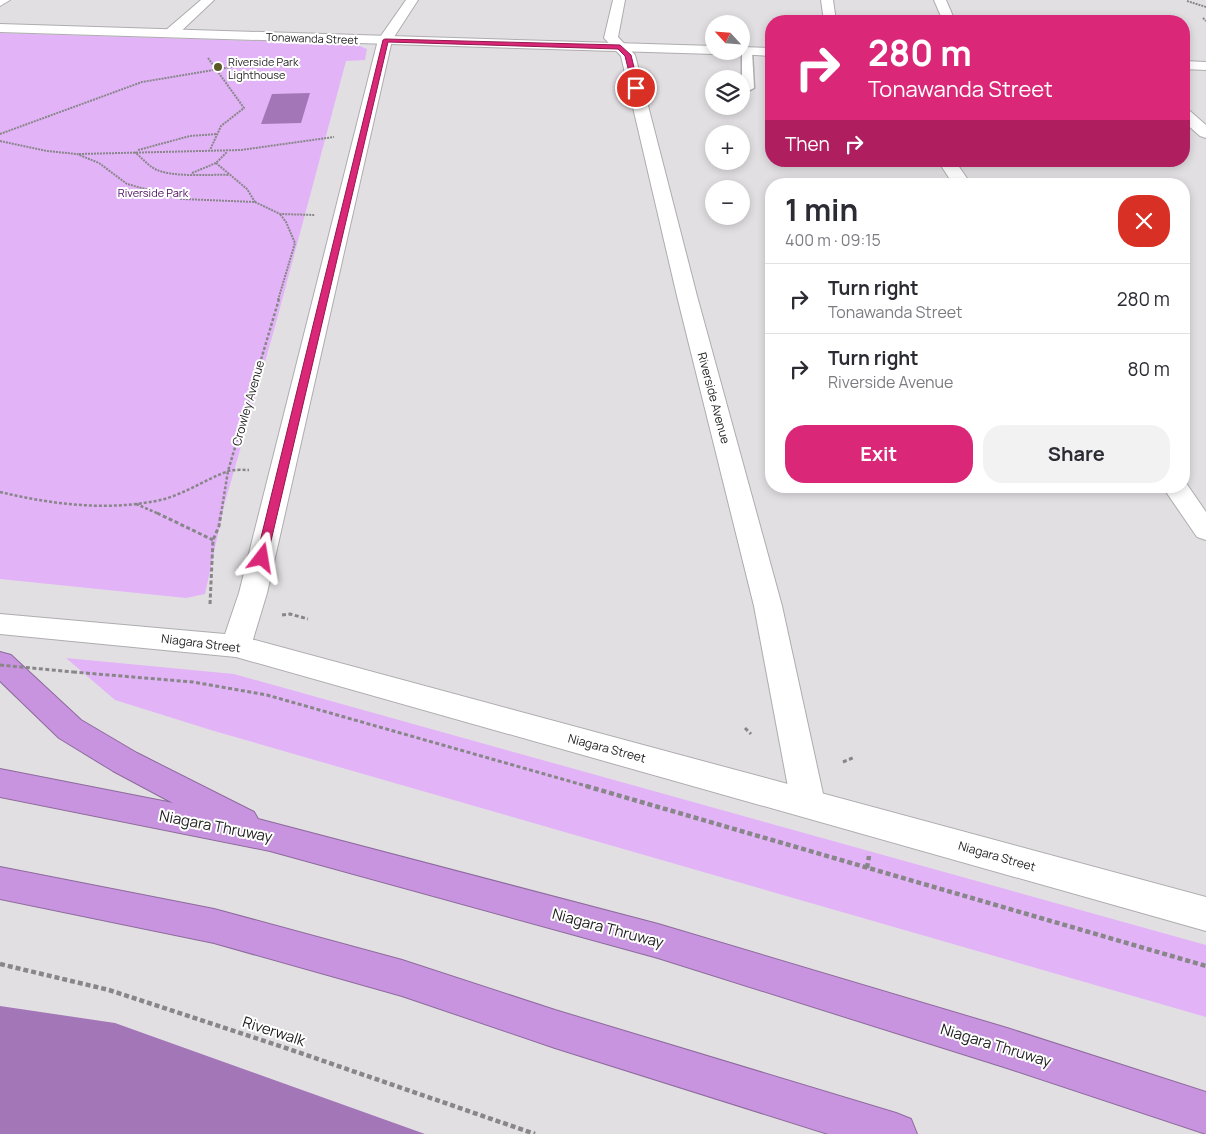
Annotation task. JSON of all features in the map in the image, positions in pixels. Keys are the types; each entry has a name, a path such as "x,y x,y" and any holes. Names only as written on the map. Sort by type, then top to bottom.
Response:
{"highway":[{"path":"0,664 70,729 125,762 270,836"},
{"name":"Niagara Thruway","path":"0,783 270,836 658,941 1007,1048 1206,1112"},
{"path":"0,883 214,926 402,978 555,1029 896,1134"}],"street":[{"path":"0,2 4,0"},
{"path":"171,33 208,0"},
{"path":"236,646 253,593 385,40 412,0"},
{"name":"Riverside Avenue","path":"620,0 611,38 628,55 768,606 808,803"},
{"path":"827,0 829,15"},
{"path":"940,0 946,15"},
{"name":"Tonawanda Street","path":"0,28 705,50"},
{"path":"750,51 765,52"},
{"path":"1190,65 1206,66"},
{"path":"1190,119 1206,133"},
{"path":"950,167 958,178"},
{"path":"1180,493 1206,531"},
{"name":"Niagara Street","path":"9,625 236,646 1206,914"}],"path":[{"path":"1187,1 1206,7"},
{"path":"206,54 244,108 221,126 210,150"},
{"path":"0,134 142,82 261,62"},
{"path":"133,152 159,143 190,136 218,134"},
{"path":"0,141 47,151 77,154 210,150 227,152 329,137"},
{"path":"133,152 145,159 148,165 156,170 168,173 229,175"},
{"path":"189,174 216,163 227,152"},
{"path":"77,154 99,163 126,184 182,199 255,202 280,214 308,215"},
{"path":"216,163 220,169 241,182 251,192 255,202"},
{"name":"Crowley Avenue","path":"210,604 213,540 219,526 228,470 295,243 286,222 280,214"},
{"path":"0,492 42,502 84,505 156,501 190,490 228,470 241,470"},
{"path":"133,503 213,540"},
{"path":"282,615 290,614 308,619"},
{"path":"0,664 193,682 267,695 770,838 1206,966"},
{"path":"745,728 751,734"},
{"path":"844,762 855,757"},
{"path":"770,831 770,838"},
{"path":"867,868 870,852"},
{"name":"Riverwalk","path":"0,964 109,990 283,1047 536,1134"}],"green space":[{"name":"Riverside Park","path":"0,33 355,44 367,49 365,60 346,61 276,323 224,506 205,594 186,598 0,579"},
{"path":"66,658 234,674 1206,945 1206,1017 214,731 115,700"}],"shaded area":[{"path":"310,93 301,123 261,124 272,94"},
{"path":"0,1006 115,1023 425,1134 0,1134"}],"place":[{"name":"Riverside Park Lighthouse","path":"218,67"}],"route":[{"path":"262,558 385,40 620,47 628,55 636,88"}]}
